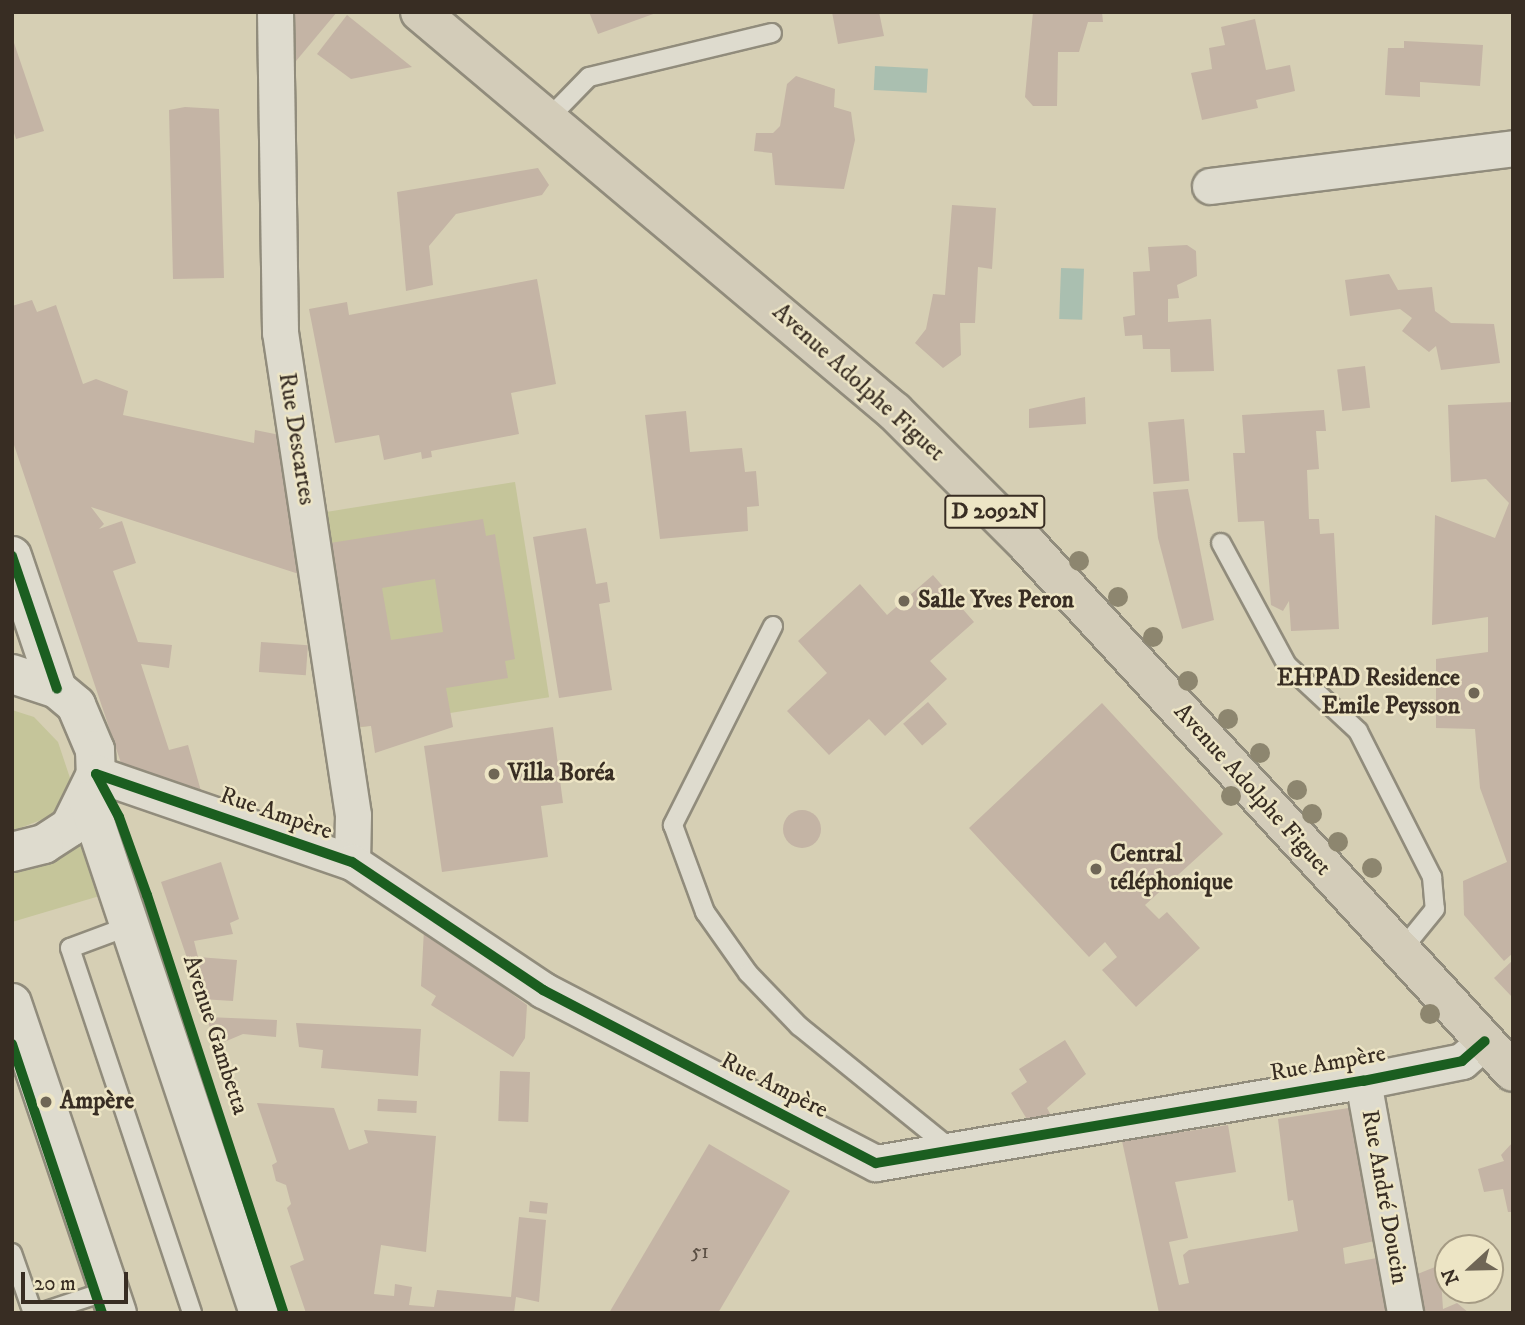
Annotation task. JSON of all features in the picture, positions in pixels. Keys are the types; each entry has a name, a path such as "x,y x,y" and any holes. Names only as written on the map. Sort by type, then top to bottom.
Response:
{"main road":[{"name":"Avenue Adolphe Figuet","path":"420,12 895,412 1025,542 1513,1072"},
{"name":"Avenue Gambetta","path":"12,556 57,689 89,726 92,788 133,924 259,1313"},
{"path":"12,674 57,689"},
{"path":"12,852 44,844 70,827 92,788"},
{"path":"12,1003 114,1301"}],"street":[{"name":"Rue Descartes","path":"275,12 280,332 353,815 352,862"},
{"path":"1210,186 1513,148"},
{"name":"Rue Ampère","path":"92,788 352,862 544,990 876,1163 947,1146 1363,1081 1462,1060 1485,1041"},
{"name":"Rue André Doucin","path":"1363,1081 1405,1313"}],"lane":[{"path":"547,120 589,77 772,33"},
{"path":"1221,543 1287,665 1358,731 1432,877 1435,909 1400,952"},
{"path":"773,626 673,825 705,912 748,973 799,1026 947,1146"},
{"path":"133,924 70,947 192,1313"},
{"path":"12,1254 33,1313"},
{"path":"40,1313 114,1301"}],"green space":[{"path":"515,482 549,697 360,727 326,512"},
{"path":"12,710 34,717 58,742 72,784 57,814 12,831"},
{"path":"85,841 113,892 12,922 12,865"}],"shaded area":[{"path":"875,66 928,69 927,93 874,90"},
{"path":"1061,268 1084,269 1082,320 1059,319"}],"building":[{"path":"289,12 337,12 286,73"},
{"path":"589,12 655,12 656,13 598,34"},
{"path":"832,12 879,12 884,36 838,44"},
{"path":"1033,12 1102,12 1103,22 1088,22 1079,52 1058,52 1057,106 1033,106 1025,97"},
{"path":"347,15 412,67 351,79 317,54"},
{"path":"1255,19 1266,70 1290,65 1295,91 1256,100 1258,108 1202,120 1191,73 1212,69 1209,48 1225,45 1221,27"},
{"path":"12,37 44,131 16,139 12,127"},
{"path":"1404,41 1483,45 1480,86 1420,82 1420,97 1385,95 1388,48 1404,48"},
{"path":"796,76 835,89 834,107 851,112 855,140 844,189 775,185 772,153 754,151 756,133 773,133 780,126 787,84"},
{"path":"185,107 219,109 224,278 173,279 169,110"},
{"path":"538,168 549,185 542,195 456,214 429,246 433,285 406,291 397,192"},
{"path":"952,205 996,208 992,269 978,267 975,323 960,323 961,355 943,368 915,343 926,329 933,294 945,295"},
{"path":"1187,245 1196,251 1197,276 1177,285 1179,298 1168,299 1168,322 1211,319 1214,371 1171,372 1170,349 1143,349 1142,335 1125,336 1123,317 1135,315 1133,272 1150,271 1148,247"},
{"path":"1389,274 1398,290 1432,287 1435,311 1451,323 1494,324 1500,363 1441,370 1436,346 1429,352 1402,331 1412,318 1400,309 1350,316 1345,280"},
{"path":"537,279 556,384 511,393 519,434 431,451 432,457 422,459 421,452 384,460 379,435 335,443 309,309 347,302 349,315"},
{"path":"32,300 37,312 56,305 83,384 96,379 128,391 123,415 254,443 255,430 285,436 302,575 91,507 104,524 99,529 122,521 136,563 113,571 138,642 172,645 169,668 141,664 169,750 188,745 201,791 122,766 12,439 12,306"},
{"path":"1365,366 1370,408 1342,411 1337,369"},
{"path":"1085,397 1086,424 1029,428 1029,409"},
{"name":"EHPAD Residence Emile Peysson","path":"1513,402 1513,953 1504,961 1464,915 1463,881 1507,862 1480,788 1475,729 1436,728 1436,659 1488,652 1488,617 1432,625 1435,515 1495,538 1509,503 1486,479 1451,482 1448,405"},
{"path":"1324,410 1326,431 1316,431 1319,469 1307,470 1309,519 1319,519 1320,534 1334,533 1339,629 1291,631 1289,601 1283,611 1271,605 1264,521 1238,522 1233,453 1245,453 1242,415"},
{"path":"686,411 690,452 742,448 745,472 756,471 759,506 747,507 748,531 660,539 645,415"},
{"path":"1184,419 1189,481 1154,484 1148,422"},
{"path":"1188,489 1214,620 1182,629 1158,538 1153,492"},
{"path":"483,519 486,536 495,534 515,659 505,661 508,678 446,688 453,727 375,753 371,726 359,727 330,543","holes":["435,579 443,632 391,640 382,588"]},
{"path":"586,528 596,584 607,582 610,602 599,604 612,690 559,698 533,537"},
{"path":"933,575 974,622 930,661 947,679 885,736 869,719 829,755 787,711 827,673 798,641 860,584 887,615"},
{"path":"261,642 308,645 306,675 259,672"},
{"path":"928,702 947,724 922,746 903,724"},
{"name":"Central téléphonique","path":"1102,703 1223,834 1145,905 1159,919 1167,912 1200,948 1136,1007 1102,970 1117,957 1105,942 1089,957 969,828"},
{"name":"Villa Boréa","path":"553,727 563,803 541,806 548,857 442,872 424,746"},
{"path":"802,810 815,816 821,829 815,842 802,848 789,842 783,829 789,816"},
{"path":"221,862 239,919 230,923 233,934 194,941 198,957 237,960 233,1001 201,999 161,882"},
{"path":"424,929 527,1005 525,1038 513,1057 431,1005 436,996 421,986"},
{"path":"1513,960 1513,998 1494,978"},
{"path":"206,1017 277,1020 276,1037 243,1034 217,1045"},
{"path":"296,1023 421,1029 418,1076 321,1068 323,1050 299,1047"},
{"path":"1065,1040 1086,1074 1047,1108 1053,1119 1028,1121 1011,1093 1027,1082 1019,1069"},
{"path":"500,1071 530,1072 528,1122 498,1121"},
{"path":"378,1099 417,1101 416,1113 377,1111"},
{"path":"257,1103 334,1108 349,1150 368,1143 364,1130 436,1136 426,1252 381,1245 374,1294 394,1296 395,1284 412,1287 409,1305 434,1307 437,1290 511,1297 519,1217 546,1220 539,1302 516,1297 514,1313 306,1313 290,1266 304,1260 287,1208 291,1204 286,1185 276,1181 272,1165 277,1162"},
{"path":"1355,1107 1379,1240 1343,1248 1345,1264 1382,1257 1392,1313 1159,1313 1122,1141 1228,1125 1236,1172 1175,1182 1188,1238 1169,1242 1179,1285 1189,1283 1183,1255 1189,1250 1298,1231 1293,1200 1288,1201 1278,1119"},
{"path":"1513,1142 1513,1212 1508,1212 1503,1189 1484,1192 1478,1169 1504,1161 1501,1155"},
{"path":"709,1144 790,1191 718,1313 609,1313"},
{"path":"530,1201 548,1203 547,1214 529,1212"},
{"path":"1434,1267 1434,1304 1443,1304 1443,1309 1458,1304 1469,1313 1409,1313 1415,1275"}],"cycle path":[{"path":"12,556 57,689"},
{"path":"96,774 352,862 543,990 876,1163 1363,1081 1462,1061 1485,1041"},
{"path":"96,774 119,817 147,895 284,1313"},
{"path":"12,1044 102,1313"}],"place":[{"name":"Salle Yves Peron","path":"904,601"},
{"name":"EHPAD Residence Emile Peysson","path":"1474,693"},
{"name":"Villa Boréa","path":"494,774"},
{"name":"Central téléphonique","path":"1096,869"},
{"name":"Ampère","path":"46,1102"}]}
